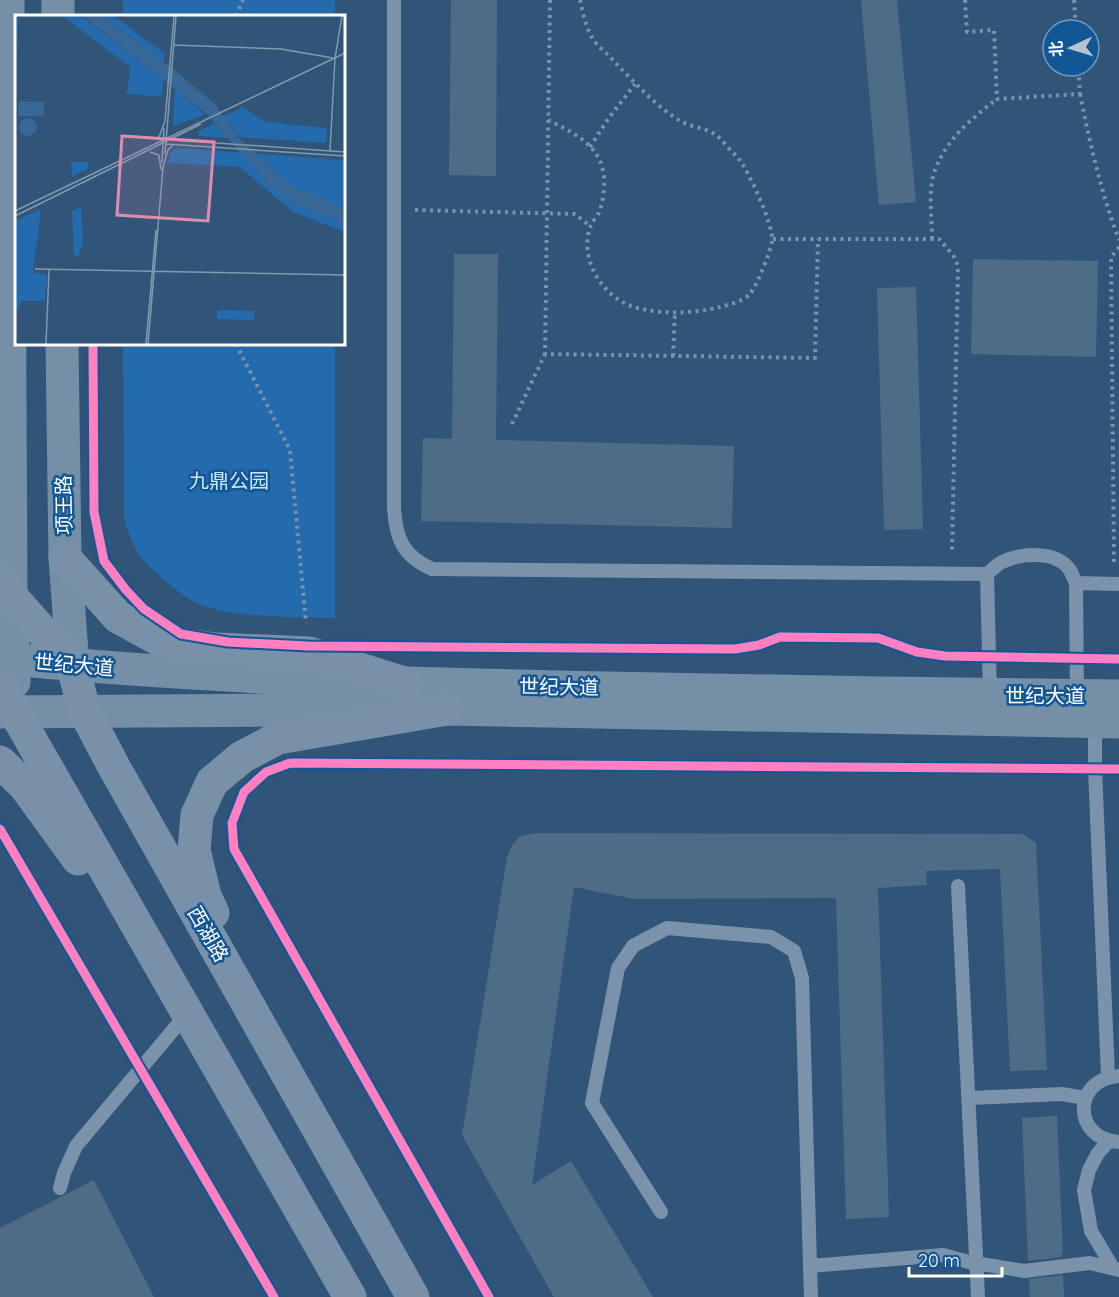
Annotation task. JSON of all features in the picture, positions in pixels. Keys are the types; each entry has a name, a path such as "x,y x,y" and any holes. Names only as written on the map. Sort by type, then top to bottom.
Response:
{"main road":[{"path":"65,558 118,617 158,639 216,650 309,652 407,684"},
{"name":"西湖路","path":"5,587 73,666 84,710 114,767 413,1297"},
{"path":"6,686 350,1297"},
{"path":"285,1070 205,896 194,850 197,815 208,789 212,782 242,757 278,738 447,709"},
{"path":"0,762 25,786 66,841 225,1078"}],"street":[{"path":"6,686 5,241 8,0"},
{"name":"项王路","path":"62,345 65,558 73,666"},
{"name":"世纪大道","path":"6,686 73,666 407,684 990,708 1091,715 1119,696"},
{"name":"世纪大道","path":"6,686 84,710 990,708"}],"lane":[{"path":"394,0 394,518 400,543 417,562 432,569 987,574 1000,563 1020,556 1040,556 1058,560 1069,570 1076,583 1091,715 1114,1076 1098,1081 1090,1088 1083,1109 1090,1130 1099,1137 1114,1141"},
{"path":"987,574 990,708"},
{"path":"1076,583 1116,584"},
{"path":"958,886 978,1297"},
{"path":"661,1212 592,1103 618,968 633,945 667,928 771,937 794,951 802,978 811,1297"},
{"path":"60,1188 76,1146 184,1017"},
{"path":"969,1098 1062,1094 1085,1098"},
{"path":"1114,1141 1098,1153 1089,1170 1084,1190 1091,1231 1116,1269"},
{"path":"810,1266 943,1255 1024,1271 1090,1263 1116,1269"}],"path":[{"path":"236,15 243,0"},
{"path":"512,424 545,354 550,0"},
{"path":"548,120 575,133 590,147 598,156 604,173 600,212 590,226 588,249 592,267 602,287 621,302 643,310 675,312 708,310 727,305 749,295 767,259 773,239 758,193 740,160 715,134 683,122 661,107 635,84 593,39 580,0"},
{"path":"965,0 967,32 994,30 997,99"},
{"path":"1074,0 1075,18"},
{"path":"1079,78 1094,162 1106,206 1119,240"},
{"path":"590,147 608,118 635,84"},
{"path":"932,239 931,207 934,174 951,140 977,114 997,99 1080,94"},
{"path":"393,210 575,214 590,226"},
{"path":"773,239 939,239 953,255 958,266 951,574"},
{"path":"545,354 815,358 818,239"},
{"path":"1116,584 1111,257 1119,247"},
{"path":"673,356 675,312"},
{"path":"237,345 290,450 309,652"}],"green space":[{"path":"123,0 335,0 335,15 123,15"},
{"name":"九鼎公园","path":"123,345 335,345 335,618 249,614 199,604 170,585 142,558 133,544 124,517"}],"building":[{"path":"451,0 497,0 496,176 449,175"},
{"path":"861,0 897,0 916,202 879,205"},
{"path":"454,254 498,254 496,440 734,446 732,528 421,521 423,438 452,439"},
{"path":"973,259 1098,261 1096,357 971,354"},
{"path":"916,287 923,529 884,530 877,288"},
{"path":"538,833 1023,834 1036,843 1047,1070 1010,1071 1000,869 926,871 927,885 878,888 889,1217 846,1219 836,898 634,899 574,887 532,1185 571,1161 653,1297 554,1297 462,1135 507,857 512,845 520,836"},
{"path":"1057,1116 1063,1254 1061,1254 1062,1257 1028,1261 1022,1118"},
{"path":"94,1180 154,1297 0,1297 0,1228"},
{"path":"1063,1275 1064,1297 1030,1297 1029,1279"}],"cycle path":[{"path":"93,345 94,512 104,561 144,609 181,634 228,642 308,646 735,649 759,645 780,637 878,638 917,652 945,656 1119,659"},
{"path":"489,1297 234,849 232,823 244,792 266,772 290,763 1119,769"},
{"path":"0,829 274,1297"}]}
